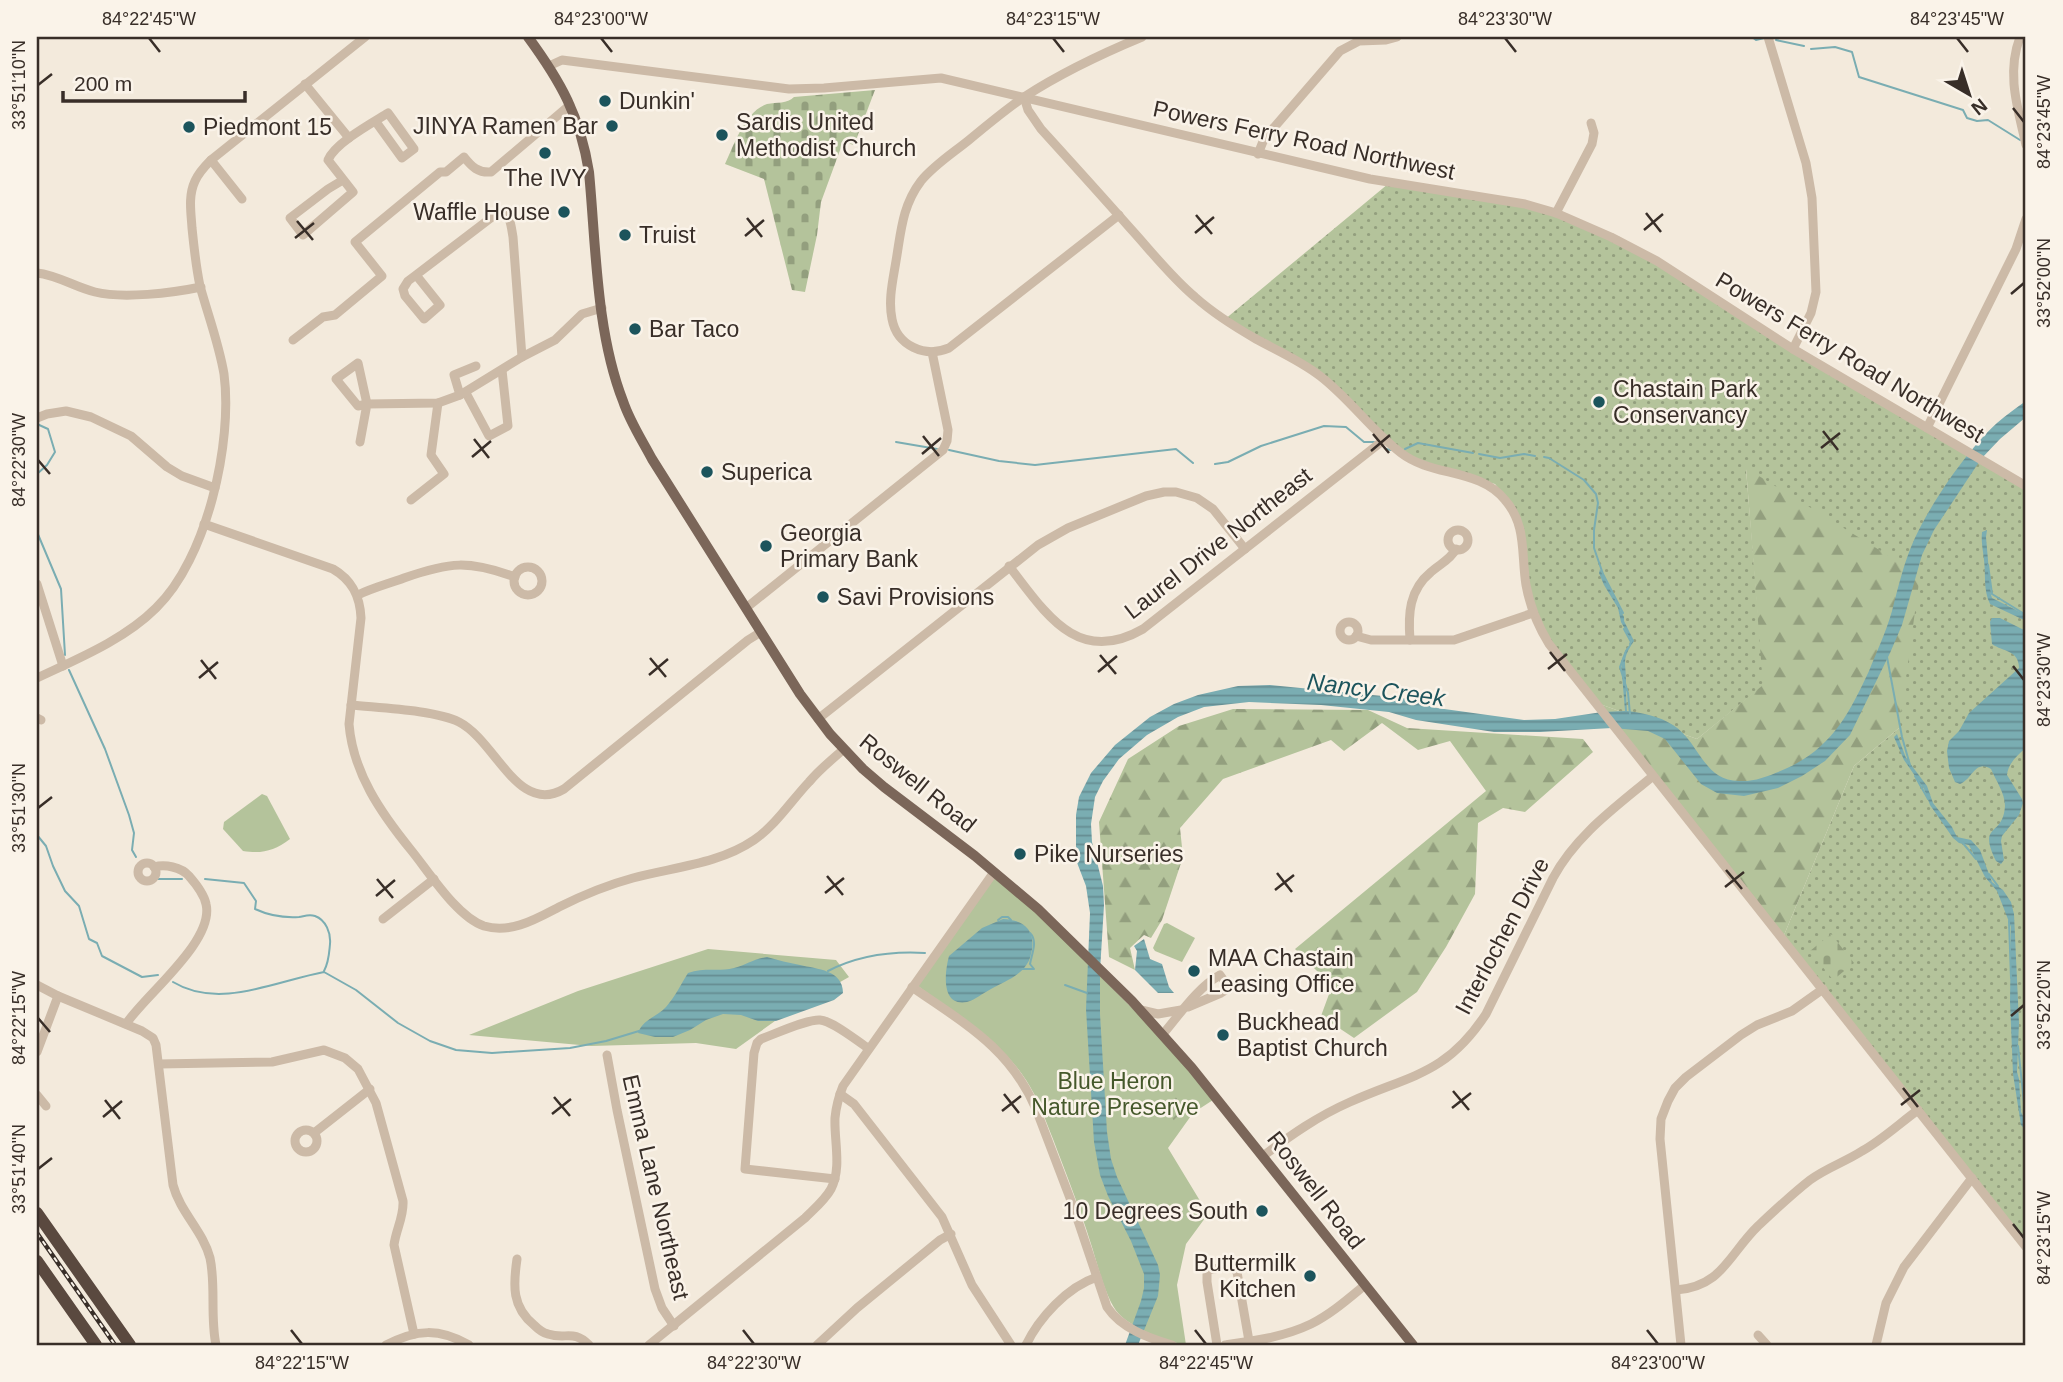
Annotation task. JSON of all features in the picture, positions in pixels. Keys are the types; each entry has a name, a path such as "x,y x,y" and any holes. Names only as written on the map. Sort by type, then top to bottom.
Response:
{"highway":[{"path":"37,1213 130,1345"},
{"path":"37,1261 96,1345"}],"main road":[{"name":"Roswell Road","path":"528,37 549,66 580,129 589,172 607,344 613,374 623,402 636,430 818,719 844,749 884,787 994,872 1084,953 1141,1010 1263,1156 1413,1345"}],"street":[{"path":"37,678 107,643 158,606 184,573 204,524 225,440 226,393 220,352 195,257 191,196 199,173 353,41 365,37"},
{"path":"1119,215 955,345 932,352 918,350 906,343 897,333 892,319 892,282 904,212 914,191 930,171 1024,97 1079,66 1142,37"},
{"path":"1258,154 1264,139 1340,51 1359,41 1397,37"},
{"path":"1768,37 1806,163 1812,198 1816,292 1811,313 1793,349"},
{"path":"2020,37 2014,55 2012,78 2026,145"},
{"name":"Powers Ferry Road Northwest","path":"549,66 562,60 789,89 941,78 1370,179 1525,204 1556,213 1657,261 1793,349 2026,486"},
{"path":"305,84 349,138"},
{"path":"1024,97 1028,110 1041,129 1172,275 1196,298 1245,333 1318,374 1401,453 1415,462 1479,480 1492,487 1506,500 1523,535 1526,582 1533,613 1549,644 2026,1247"},
{"path":"293,340 323,317 335,315 382,276 355,242 440,172 446,172 464,158 482,173 491,172 570,104"},
{"path":"344,180 290,218 303,235 353,192 344,180 328,160 335,149 349,138 388,113 414,149 402,158 376,122"},
{"path":"1556,213 1592,144 1594,133 1591,123"},
{"path":"211,160 242,199"},
{"path":"416,275 440,305 424,319 405,296 403,289 408,281 496,214 502,211 510,220 513,237 522,357"},
{"path":"1927,428 2016,249 2026,219"},
{"path":"37,273 92,291 115,295 201,287"},
{"path":"360,442 367,404 358,363 336,379 358,406 367,404 438,403 463,394 555,340 582,314 602,308"},
{"path":"746,608 943,450 948,430 932,352"},
{"path":"476,366 454,375 489,436 508,426 502,370"},
{"path":"411,500 444,474 431,455 438,403"},
{"path":"37,418 66,411 92,417 131,436 181,477 215,488"},
{"name":"Laurel Drive Northeast","path":"1009,566 1048,616 1060,627 1082,638 1108,641 1126,637 1143,629 1385,439"},
{"path":"818,719 1038,545 1068,528 1146,496 1164,492 1186,494 1207,504 1245,549"},
{"path":"204,524 333,569 347,579 358,595 362,618 351,705 351,741 363,778 389,823 460,910 474,921 496,928 520,926 605,887 712,859 743,847 769,828 810,781 844,749"},
{"path":"1410,639 1409,614 1414,593 1424,578 1449,559 1456,549"},
{"path":"358,595 430,569 450,565 480,566 514,577"},
{"path":"37,584 63,666"},
{"path":"1356,636 1371,640 1454,640 1533,613"},
{"path":"351,705 439,716 457,721 480,737 523,788 535,795 549,795 564,789 761,632"},
{"name":"Interlochen Drive","path":"1263,1156 1320,1116 1424,1073 1460,1048 1486,1014 1566,857 1588,831 1653,776"},
{"path":"126,1024 174,970 198,938 205,918 206,903 197,885 185,872 160,865 154,867"},
{"path":"649,1345 805,1218 826,1197 835,1180 835,1117 840,1094 848,1077 994,872"},
{"path":"383,919 434,879"},
{"path":"1141,1010 1158,1014 1185,1009 1233,986 1220,975 1196,994 1185,1009 1163,1034"},
{"path":"37,985 153,1038 158,1050 173,1185 180,1204 209,1257 216,1345"},
{"path":"912,987 988,1041 1021,1079 1037,1110 1107,1307 1126,1326 1172,1345"},
{"path":"1681,1345 1660,1139 1661,1119 1668,1101 1675,1088 1686,1077 1736,1038 1757,1025 1792,1011 1823,989"},
{"path":"37,1052 58,996"},
{"path":"835,1180 745,1169 754,1053 757,1042 761,1039 821,1020 832,1024 868,1048"},
{"path":"159,1065 272,1062 324,1050 350,1061 370,1089 382,1118 403,1201 403,1215 394,1245 414,1334"},
{"name":"Emma Lane Northeast","path":"607,1055 655,1289 662,1308 674,1326"},
{"path":"314,1133 370,1089"},
{"path":"840,1094 854,1104 942,1217 972,1284 1011,1345"},
{"path":"37,1096 46,1106"},
{"path":"1676,1290 1717,1275 1756,1228 1810,1180 1865,1150 1918,1110"},
{"path":"1877,1345 1886,1303 1903,1267 1972,1178"},
{"path":"817,1345 857,1308 951,1234"},
{"path":"517,1259 514,1292 518,1307 529,1321 547,1334 562,1337 572,1335 589,1345"},
{"path":"1217,1345 1207,1270 1232,1266 1237,1272 1250,1341"},
{"path":"1026,1345 1049,1311 1083,1283 1097,1277"},
{"path":"1225,1345 1275,1336 1311,1324 1365,1285"},
{"path":"386,1345 423,1332 442,1333 469,1345"},
{"path":"1758,1335 1767,1345"}],"green space":[{"path":"875,90 854,145 843,142 821,202 805,292 792,290 764,179 725,164 746,121 767,104 788,101 794,97"},
{"path":"1394,179 1550,210 1620,237 1765,334 2026,484 2026,1245 1782,940 1854,766 1899,728 1746,469 1764,685 1697,739 1597,703 1530,613 1516,510 1495,484 1421,464 1394,447 1324,376 1224,320"},
{"path":"1746,468 1920,575 1899,728 1854,766 1782,940 1597,703 1697,739 1763,685"},
{"path":"1233,709 1368,710 1407,728 1583,739 1593,752 1525,812 1503,808 1478,823 1475,894 1446,947 1417,992 1354,1038 1321,1016 1332,986 1295,949 1486,791 1450,741 1418,750 1382,723 1344,751 1331,740 1223,779 1180,828 1183,857 1162,920 1151,938 1144,935 1130,948 1135,970 1109,957 1099,822 1128,759 1179,726"},
{"path":"262,794 267,796 290,839 268,851 243,851 223,829 224,822"},
{"name":"Blue Heron Nature Preserve","path":"994,878 1035,911 1162,1038 1213,1100 1193,1113 1168,1148 1208,1214 1186,1244 1177,1285 1186,1345 1141,1329 1114,1308 1102,1281 1053,1139 1030,1087 1015,1066 990,1040 918,986"},
{"path":"1167,923 1195,938 1182,962 1153,948 1164,924"},
{"path":"1831,934 1854,963 1833,980 1810,951"},
{"path":"708,949 836,960 849,977 789,1011 736,1049 696,1043 591,1046 469,1035 578,991"},
{"path":"1173,1094 1190,1114 1177,1124 1161,1105"}],"water":[{"path":"2026,401 2026,417 1981,459 1934,530 1922,555 1902,625 1850,735 1825,761 1778,788 1744,796 1717,793 1701,784 1665,739 1648,731 1612,728 1494,732 1416,720 1389,712 1321,705 1249,702 1204,707 1178,717 1147,735 1119,759 1095,797 1091,824 1104,905 1100,1014 1107,1132 1117,1177 1158,1265 1160,1275 1158,1296 1138,1345 1125,1345 1141,1301 1144,1274 1100,1175 1094,1142 1086,1009 1090,913 1086,886 1076,860 1076,815 1079,797 1091,773 1115,745 1150,717 1174,704 1198,695 1238,686 1270,685 1403,698 1437,708 1524,720 1625,711 1621,662 1632,642 1621,622 1618,608 1604,585 1600,569 1634,641 1625,661 1627,711 1651,715 1673,725 1682,732 1717,775 1739,781 1769,776 1801,761 1815,751 1827,741 1846,716 1869,671 1890,619 1907,557 1930,510 1974,447 2007,414"},
{"path":"1987,530 1992,598 2026,615 2026,621 1990,604 1982,539 1982,532"},
{"path":"1992,618 2000,618 2026,631 2026,748 2009,767 2007,775 2023,803 2019,815 2002,836 2004,860 2001,864 1996,861 1989,840 2003,816 2005,801 2000,787 1991,769 1986,767 1977,768 1960,784 1955,782 1949,768 1947,751 1949,741 1959,731 1969,713 2019,668 2013,655 1992,644"},
{"path":"1897,734 1906,758 1927,786 1933,803 1957,837 1971,840 1980,850 1992,882 2003,890 2011,902 2014,914 2019,1023 2017,1072 2026,1131 2021,1125 2013,1074 2011,927 1997,891 1985,877 1969,845 1959,843 1953,838 1930,805 1924,789 1904,760 1894,737"},
{"path":"1003,919 1021,923 1029,931 1031,953 1024,969 973,1000 958,1002 952,999 946,987 949,956 982,928"},
{"path":"1144,939 1150,959 1162,964 1169,987 1174,993 1158,993 1135,970 1137,951 1134,946"},
{"path":"767,957 828,972 839,979 843,993 834,1000 776,1021 758,1021 741,1015 723,1014 673,1037 638,1033 643,1024 669,1003 688,973 734,968"}],"waterway":[{"path":"1752,37 1756,40 1764,38"},
{"path":"1776,40 1804,46"},
{"path":"1811,49 1835,47 1852,52 1859,77 1963,110 1967,118 1988,120 2020,140"},
{"path":"37,424 48,429 55,452 37,474"},
{"path":"1215,464 1228,462 1261,446 1324,426 1346,427 1364,442 1374,442"},
{"path":"896,442 937,449"},
{"path":"1405,449 1418,443 1473,453"},
{"path":"949,450 999,461 1035,465 1176,449 1193,463"},
{"path":"1386,449 1391,450"},
{"path":"1479,454 1500,458 1524,454 1535,456"},
{"path":"1544,457 1584,480 1596,494 1598,503 1594,548 1603,574 1623,613"},
{"path":"37,532 61,589 65,655"},
{"path":"1988,565 1992,594 2026,615"},
{"path":"1624,629 1630,644"},
{"path":"1626,651 1620,667 1628,693 1630,714"},
{"path":"1887,657 1910,765"},
{"path":"69,670 105,749 129,815 134,833 132,850 136,857"},
{"path":"1915,776 1928,799"},
{"path":"37,835 46,846 65,891 79,906 89,939 97,943 102,956 142,977 158,975"},
{"path":"1962,842 1976,859"},
{"path":"1989,874 1998,886"},
{"path":"158,879 182,879"},
{"path":"205,879 244,883 256,901 255,909 265,913 299,917 311,915 319,918 327,927 330,940 324,971"},
{"path":"998,920 1002,917 1011,920"},
{"path":"2009,921 2011,978"},
{"path":"1022,969 1034,969 1030,964 1034,943 1030,933"},
{"path":"828,971 875,955 925,953"},
{"path":"173,982 209,994 228,994 324,972 356,990 398,1023 430,1041 456,1050 492,1053 570,1048 639,1031"},
{"path":"1065,985 1087,993"},
{"path":"2018,1046 2026,1122"}],"railway":[{"path":"37,1233 115,1345"}],"place":[{"name":"Dunkin'","path":"605,101"},
{"name":"JINYA Ramen Bar","path":"612,126"},
{"name":"Piedmont 15","path":"189,127"},
{"name":"Sardis United Methodist Church","path":"722,135"},
{"name":"The IVY","path":"545,153"},
{"name":"Waffle House","path":"564,212"},
{"name":"Truist","path":"625,235"},
{"name":"Bar Taco","path":"635,329"},
{"name":"Chastain Park Conservancy","path":"1599,402"},
{"name":"Superica","path":"707,472"},
{"name":"Georgia Primary Bank","path":"766,546"},
{"name":"Savi Provisions","path":"823,597"},
{"name":"Pike Nurseries","path":"1020,854"},
{"name":"MAA Chastain Leasing Office","path":"1194,971"},
{"name":"Buckhead Baptist Church","path":"1223,1035"},
{"name":"10 Degrees South","path":"1262,1211"},
{"name":"Buttermilk Kitchen","path":"1310,1276"}],"water label":[{"name":"Nancy Creek","path":"1376,690"}]}
